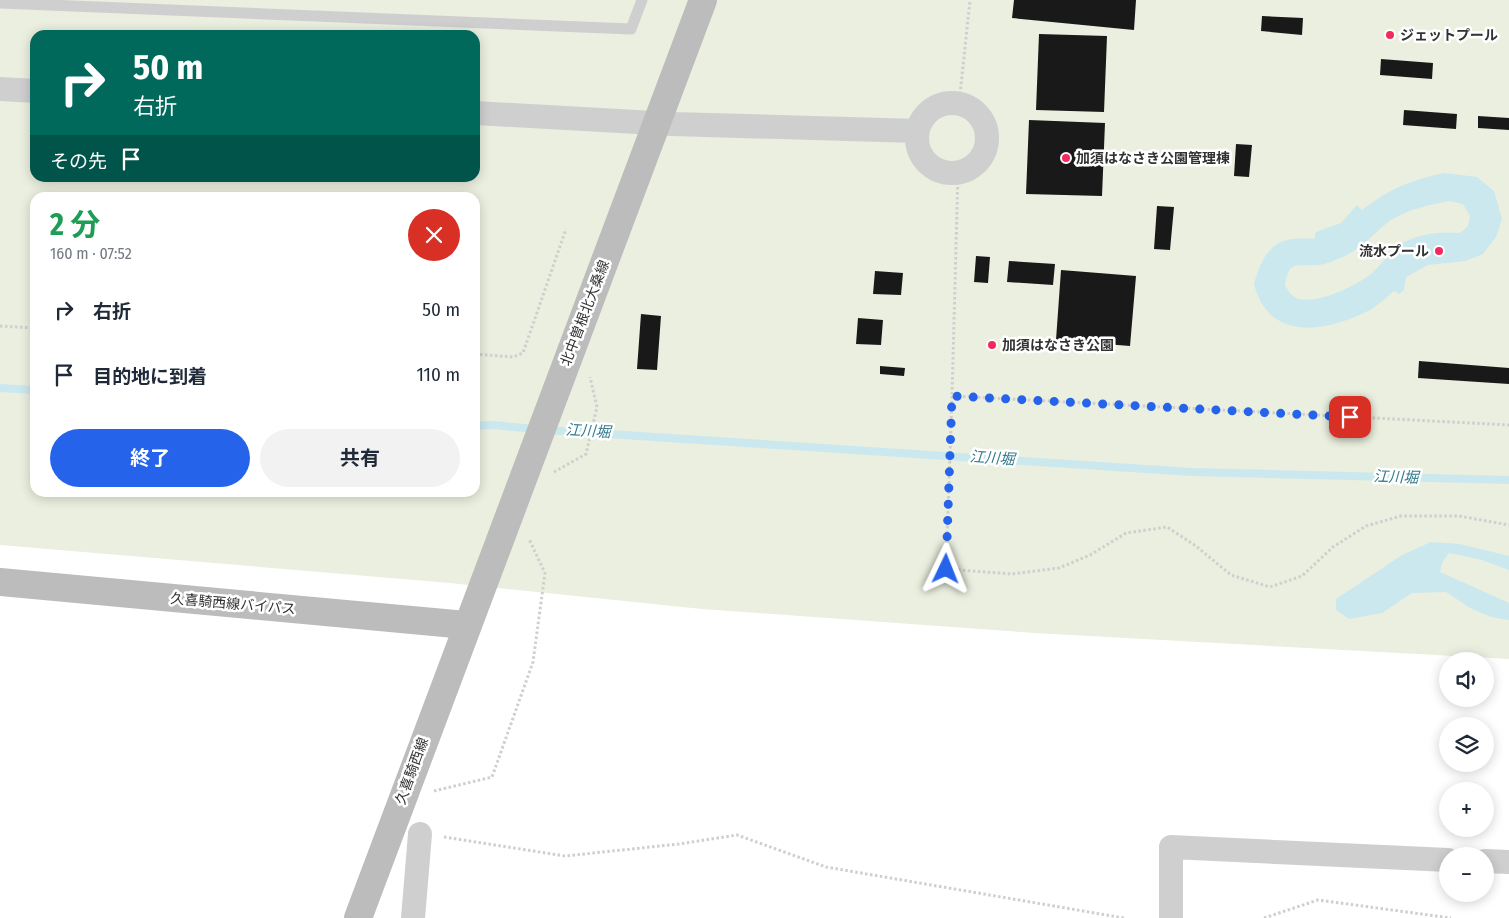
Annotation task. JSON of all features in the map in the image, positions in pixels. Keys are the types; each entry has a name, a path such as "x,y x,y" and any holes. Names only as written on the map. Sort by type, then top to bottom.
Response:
{"main road":[{"name":"北中曽根北大桑線","path":"466,625 658,123 702,0"},
{"name":"久喜騎西線バイパス","path":"0,582 466,625"},
{"name":"久喜騎西線","path":"358,918 466,625"}],"street":[{"path":"0,89 30,91"},
{"path":"945,104 959,104 972,109 982,119 986,132 986,145 980,158 970,168 958,172 944,172 931,167 922,157 917,144 917,130 923,118 933,108 945,104"},
{"path":"480,113 658,123 917,130"},
{"path":"413,918 420,834"},
{"path":"1170,918 1171,847 1439,860"},
{"path":"1494,861 1509,862"}],"lane":[{"path":"0,4 631,29 642,0"}],"path":[{"path":"959,104 970,0"},
{"path":"958,172 946,569 1012,574 1059,568 1090,555 1126,533 1167,527 1196,546 1230,575 1270,587 1302,576 1333,548 1366,526 1375,523 1402,516 1459,516 1509,525"},
{"path":"480,354 513,357 523,353 566,229"},
{"path":"0,326 30,328"},
{"path":"547,476 586,454 597,407 589,372"},
{"path":"952,396 1509,425"},
{"path":"429,792 492,778 533,662 545,573 525,532"},
{"path":"420,834 565,856 679,844 737,835 826,867 1124,918"},
{"path":"1264,918 1318,900 1451,918"}],"green space":[{"name":"加須はなさき公園","path":"0,0 1509,0 1509,659 1494,658 1494,652 1439,652 1439,655 1035,633 702,609 450,583 0,545"}],"water":[{"name":"流水プール","path":"1444,173 1477,177 1494,191 1502,219 1496,237 1483,254 1465,261 1428,265 1406,277 1404,290 1399,294 1394,291 1370,310 1336,324 1302,327 1286,324 1272,316 1262,303 1254,284 1267,253 1281,242 1290,239 1314,239 1316,232 1341,223 1357,205 1362,210 1391,191 1411,182","holes":["1449,201 1463,204 1470,216 1468,226 1460,233 1444,232 1429,234 1400,244 1371,274 1344,290 1332,295 1309,300 1299,299 1292,295 1285,285 1289,271 1295,266 1323,264 1343,257 1363,244 1391,220 1405,213"]},
{"path":"1431,542 1460,544 1509,556 1509,570 1482,560 1449,553 1442,563 1440,572 1509,603 1509,620 1491,617 1470,608 1446,592 1412,593 1382,613 1349,619 1336,610 1336,599 1402,555"}],"building":[{"path":"1014,0 1136,0 1134,30 1012,18"},
{"path":"1262,16 1303,18 1302,35 1261,31"},
{"path":"1039,34 1107,36 1104,112 1036,110"},
{"path":"1381,59 1433,63 1432,79 1380,75"},
{"path":"1404,110 1457,114 1456,129 1403,125"},
{"path":"1478,116 1509,118 1509,130 1478,128"},
{"name":"加須はなさき公園管理棟","path":"1029,120 1105,123 1102,196 1026,194"},
{"path":"1236,144 1252,145 1249,177 1234,176"},
{"path":"1157,206 1174,207 1170,250 1154,249"},
{"path":"976,256 990,257 988,283 974,282"},
{"path":"1009,261 1055,264 1053,285 1007,282"},
{"path":"1061,270 1136,276 1130,346 1056,340"},
{"path":"875,271 903,273 901,295 873,294"},
{"path":"641,314 661,316 657,370 637,369"},
{"path":"858,318 883,320 881,345 856,344"},
{"path":"1419,361 1509,368 1509,384 1418,378"},
{"path":"880,366 905,368 904,376 880,374"}],"waterway":[{"name":"江川堀","path":"0,388 30,390"},
{"name":"江川堀","path":"480,426 535,429"},
{"name":"江川堀","path":"547,430 1192,472 1509,480"}],"place":[{"name":"ジェットプール","path":"1390,35"},
{"name":"加須はなさき公園管理棟","path":"1066,158"},
{"name":"流水プール","path":"1439,251"},
{"name":"加須はなさき公園","path":"992,345"}],"route":[{"path":"946,569 952,396 1350,417"}]}
